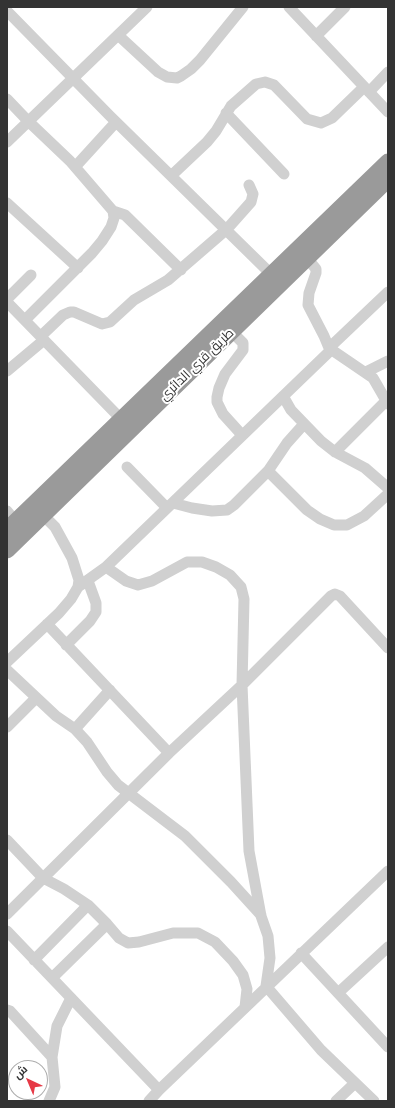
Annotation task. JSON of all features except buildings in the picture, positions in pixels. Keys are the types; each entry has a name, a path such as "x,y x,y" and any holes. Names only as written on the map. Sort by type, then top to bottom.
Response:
{"highway":[{"name":"طريق قري الدائري","path":"10,521 122,420 388,162"},
{"name":"طريق قري الدائري","path":"7,550 388,179"}],"street":[{"path":"118,35 158,72 167,77 177,78 191,69 200,60 243,7"},
{"path":"289,7 388,112"},
{"path":"316,36 345,7"},
{"path":"7,142 118,35 142,9"},
{"path":"7,11 116,122 172,175 218,223 272,275"},
{"path":"172,175 207,142 216,131 231,106 252,87 265,82 274,85 308,119 321,123 332,118 388,72"},
{"path":"7,98 75,167 113,211 125,215 181,270"},
{"path":"226,113 284,174"},
{"path":"75,167 116,122"},
{"path":"7,371 42,338 62,315 74,312 102,324 110,322 134,300 146,292 158,287 181,270 226,230 251,202 253,194 249,185"},
{"path":"7,203 78,268"},
{"path":"25,320 78,268 102,241 112,227 114,218 113,211"},
{"path":"307,258 316,269 307,301 308,305 330,349 370,370 388,367"},
{"path":"31,275 7,300 122,420"},
{"path":"7,662 47,624 83,584 106,567 388,292"},
{"path":"232,332 242,343 244,350 225,374 219,388 217,402 223,414 242,435"},
{"path":"370,370 388,361"},
{"path":"335,452 387,402 370,370"},
{"path":"283,396 291,410 321,441 335,452 365,468 388,488"},
{"path":"127,467 170,505 212,511 227,510 268,471 287,443 304,424"},
{"path":"268,471 307,510 320,519 334,525 347,525 364,516 388,494"},
{"path":"43,515 55,527 72,558 79,580 96,603 96,612 90,621 66,644"},
{"path":"106,567 126,581 138,584 152,581 187,562 202,562 216,567 230,575 241,587 244,598 242,685 249,851 261,916 268,936 270,958 266,986 321,1050 374,1101"},
{"path":"7,914 169,753 242,685 331,596 336,594 340,596 388,648"},
{"path":"47,624 169,753"},
{"path":"7,670 56,716 75,729 87,742 106,772 128,794 185,836 231,882 261,916"},
{"path":"75,729 110,690"},
{"path":"7,727 36,698"},
{"path":"8,844 43,878 64,889 88,906 119,938 128,944 173,933 198,932 215,942 234,961 243,975 247,989 245,1007"},
{"path":"149,1101 266,986 388,871"},
{"path":"34,960 88,906"},
{"path":"52,978 107,924"},
{"path":"7,932 159,1090"},
{"path":"338,993 388,947"},
{"path":"301,953 388,1048"},
{"path":"49,1101 55,1087 52,1057 57,1026 70,998"},
{"path":"7,1010 10,1010 52,1057"},
{"path":"336,1101 355,1083"}]}
